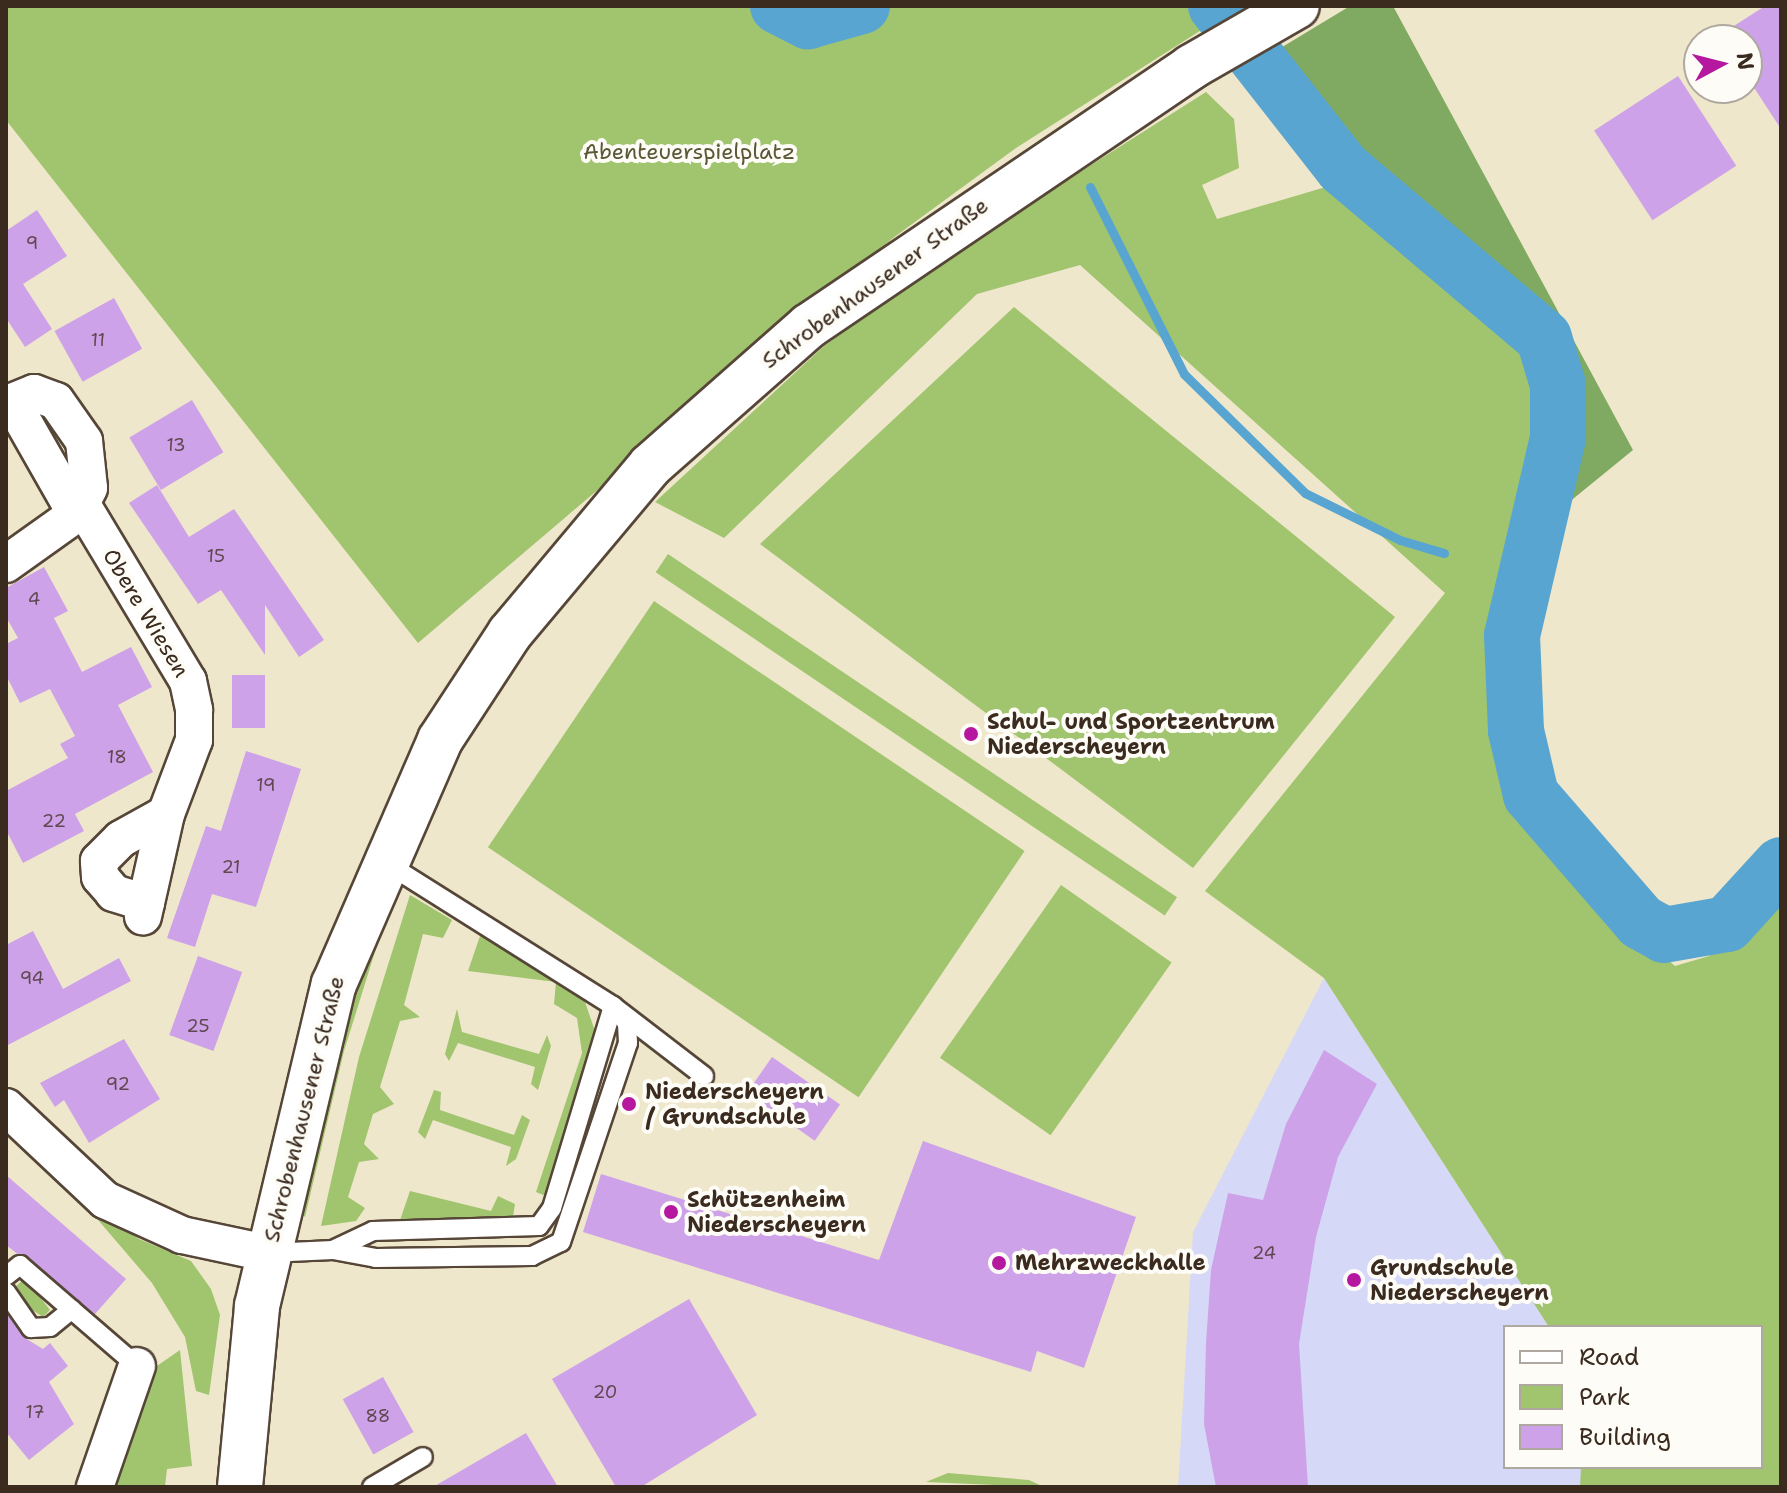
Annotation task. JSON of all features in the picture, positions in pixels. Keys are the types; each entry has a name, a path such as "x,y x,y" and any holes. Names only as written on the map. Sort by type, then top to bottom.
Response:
{"main road":[{"name":"Schrobenhausener Straße","path":"240,1487 245,1398 267,1253 334,984 384,861 473,685 567,557 650,466 809,326 1191,67 1297,6"}],"street":[{"path":"6,564 80,511 90,469 78,428 46,395 9,397"},
{"name":"Obere Wiesen","path":"80,511 188,681 194,740 166,814 145,909 114,893 100,877 99,861 121,839 166,814"},
{"path":"6,1107 105,1200 182,1235 267,1253"},
{"path":"95,1487 137,1366"}],"lane":[{"path":"384,861 613,1006 704,1076"},
{"path":"267,1253 333,1250 376,1258 532,1256 561,1242 628,1043 627,1023 613,1006"},
{"path":"333,1250 373,1231 513,1232 546,1220 613,1006"},
{"path":"6,1276 20,1265 137,1366"},
{"path":"6,1292 31,1328 50,1327 72,1309"},
{"path":"372,1487 423,1457"}],"shaded area":[{"name":"Grundschule Niederscheyern","path":"1324,978 1548,1325 1503,1325 1503,1469 1646,1469 1660,1487 1178,1487 1193,1232"}],"green space":[{"name":"Abenteuerspielplatz","path":"6,6 1239,6 1016,148 893,238 418,643 6,120"},
{"path":"1350,6 1393,6 1633,450 1568,503 1547,565 1571,418 1554,349 1512,293 1406,210 1274,52"},
{"path":"1206,92 1234,119 1239,168 1202,185 1217,219 1346,181 1532,334 1543,356 1555,422 1502,615 1496,705 1508,789 1542,770 1548,818 1618,917 1675,966 1709,956 1781,896 1781,1487 1580,1487 1581,1469 1763,1469 1763,1325 1548,1325 1324,978 1205,891 1445,593 1080,265 977,294 724,538 655,502 824,346 935,264"},
{"path":"1014,307 1395,617 1193,868 760,544"},
{"path":"668,554 1177,897 1165,916 656,572"},
{"path":"654,601 1025,851 858,1097 488,847"},
{"path":"1061,885 1172,962 1051,1135 940,1058"},
{"path":"393,894 344,1051 305,1217 299,1211 354,987"},
{"path":"410,895 452,920 443,938 423,934 404,1005 420,1017 400,1021 380,1087 394,1104 373,1114 364,1144 379,1159 359,1162 348,1197 365,1208 356,1221 321,1226 359,1057"},
{"path":"481,933 557,982 585,1002 596,1034 546,1196 536,1192 582,1053 577,1018 554,1004 556,982 468,971"},
{"path":"457,1009 462,1032 539,1054 547,1035 551,1046 538,1090 531,1084 535,1067 458,1043 449,1061 445,1054"},
{"path":"434,1090 441,1092 440,1110 514,1135 522,1115 530,1120 516,1159 506,1166 511,1147 433,1120 425,1139 418,1132"},
{"path":"410,1191 491,1211 498,1196 515,1204 512,1223 398,1226"},
{"path":"75,1193 139,1239 191,1261 211,1289 220,1315 209,1395 196,1391 185,1337 152,1283"},
{"path":"25,1278 50,1310 43,1317 20,1302 14,1288"},
{"path":"180,1350 192,1466 167,1469 165,1487 116,1487 154,1368"},
{"path":"948,1473 1029,1480 1044,1487 926,1482"}],"building":[{"path":"1765,6 1781,6 1781,129 1763,101 1763,24 1737,24"},
{"path":"1678,76 1683,84 1683,104 1696,104 1736,166 1652,220 1594,130"},
{"path":"37,210 67,256 23,284 52,329 25,347 6,318 6,231"},
{"path":"114,298 142,349 83,382 55,331"},
{"path":"192,400 223,452 161,490 129,438"},
{"path":"157,485 189,537 234,509 324,640 299,657 265,605 265,655 221,590 198,604 129,503"},
{"path":"44,567 68,611 54,618 82,672 131,647 152,687 118,705 153,772 75,814 84,831 23,863 6,830 6,791 68,758 60,744 75,736 50,689 20,703 6,675 6,644 18,638 6,617 6,588"},
{"path":"232,675 265,675 265,728 232,728"},
{"path":"246,751 301,769 256,907 212,894 195,947 167,938 206,826 221,831"},
{"path":"33,931 63,989 119,958 131,981 6,1046 6,945"},
{"path":"198,956 242,972 213,1051 169,1035"},
{"path":"124,1039 160,1099 89,1143 64,1100 55,1107 40,1083"},
{"name":"Grundschule Niederscheyern","path":"1324,1050 1377,1084 1338,1157 1316,1237 1299,1344 1308,1487 1216,1487 1204,1424 1206,1343 1211,1270 1228,1193 1263,1200 1286,1124"},
{"path":"772,1057 840,1105 815,1141 747,1093"},
{"name":"Mehrzweckhalle","path":"923,1141 1136,1217 1084,1368 1037,1351 1031,1372 583,1232 601,1174 879,1260"},
{"path":"6,1175 126,1279 95,1314 6,1245"},
{"path":"689,1299 757,1415 641,1487 616,1487 552,1379"},
{"path":"6,1313 25,1338 43,1349 50,1343 68,1366 49,1382 74,1424 29,1460 6,1432"},
{"path":"383,1377 414,1432 373,1454 343,1399"},
{"path":"526,1433 558,1487 433,1487"}],"waterway":[{"path":"778,6 808,21 862,6"},
{"path":"1216,6 1343,168 1544,338 1558,385 1558,438 1512,635 1516,731 1531,795 1641,922 1664,935 1727,924 1781,865"},
{"path":"1090,187 1184,374 1305,493 1400,540 1444,553"}],"place":[{"name":"Schul- und Sportzentrum Niederscheyern","path":"971,734"},
{"name":"Niederscheyern / Grundschule","path":"629,1104"},
{"name":"Schützenheim Niederscheyern","path":"671,1212"},
{"name":"Mehrzweckhalle","path":"999,1263"},
{"name":"Grundschule Niederscheyern","path":"1354,1280"}]}
